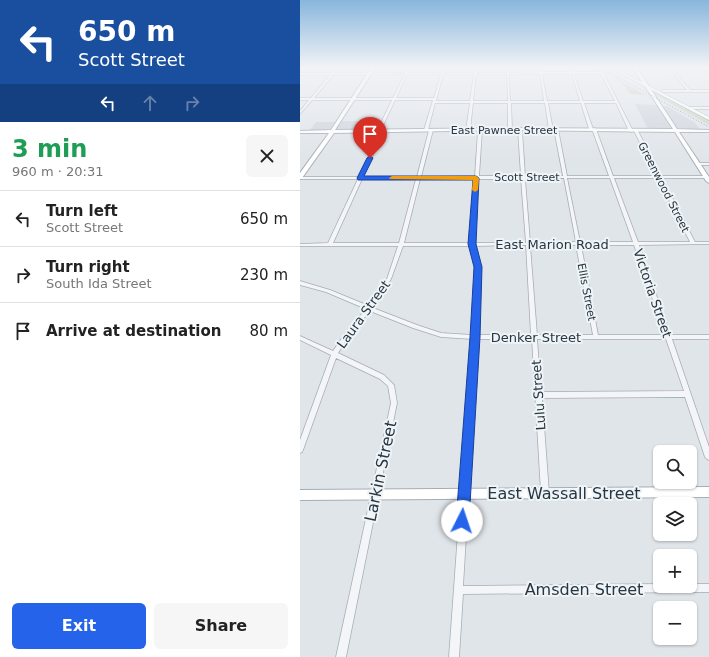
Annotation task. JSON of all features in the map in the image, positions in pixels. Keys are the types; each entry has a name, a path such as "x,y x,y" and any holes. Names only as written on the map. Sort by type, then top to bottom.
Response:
{"main road":[{"path":"671,99 709,119"},
{"path":"677,99 709,116"}],"street":[{"path":"300,113 311,99"},
{"path":"300,178 353,99"},
{"path":"300,100 394,99 472,102 617,102"},
{"path":"330,245 394,99"},
{"path":"468,130 472,99"},
{"path":"509,99 510,130"},
{"name":"Ellis Street","path":"545,99 565,177 596,337"},
{"name":"Victoria Street","path":"581,99 612,177 636,244 709,457"},
{"name":"Greenwood Street","path":"615,99 659,177 693,243"},
{"path":"655,99 708,179"},
{"name":"Laura Street","path":"300,450 334,354 389,279 401,245 419,178 434,100"},
{"path":"688,108 709,108"},
{"name":"East Pawnee Street","path":"300,132 593,129 633,131 709,131"},
{"path":"454,657 475,337 478,267 472,244 480,130"},
{"name":"Lulu Street","path":"520,130 545,493"},
{"path":"698,164 709,164"},
{"name":"Scott Street","path":"300,178 659,177 708,179"},
{"name":"East Marion Road","path":"300,245 709,243"},
{"name":"Denker Street","path":"300,283 328,291 415,327 441,336 709,337"},
{"name":"Larkin Street","path":"300,338 382,377 391,385 394,403 341,657"},
{"path":"538,395 688,394"},
{"name":"East Wassall Street","path":"300,495 709,492"},
{"name":"Amsden Street","path":"458,590 709,588"}],"shaded area":[{"path":"635,104 657,105 671,128 648,129"},
{"path":"663,106 667,106 694,122 700,129 677,128"},
{"path":"341,121 362,121 358,130 336,130"},
{"path":"316,122 336,122 329,130 309,131"}],"green space":[{"path":"662,99 668,99 709,120 709,125"}],"railway":[{"path":"657,99 709,127"}],"slow traffic":[{"path":"392,178 476,178 475,190"}],"route":[{"path":"370,158 360,178 476,178 472,244 473,253 478,267 474,360 462,521"}]}
